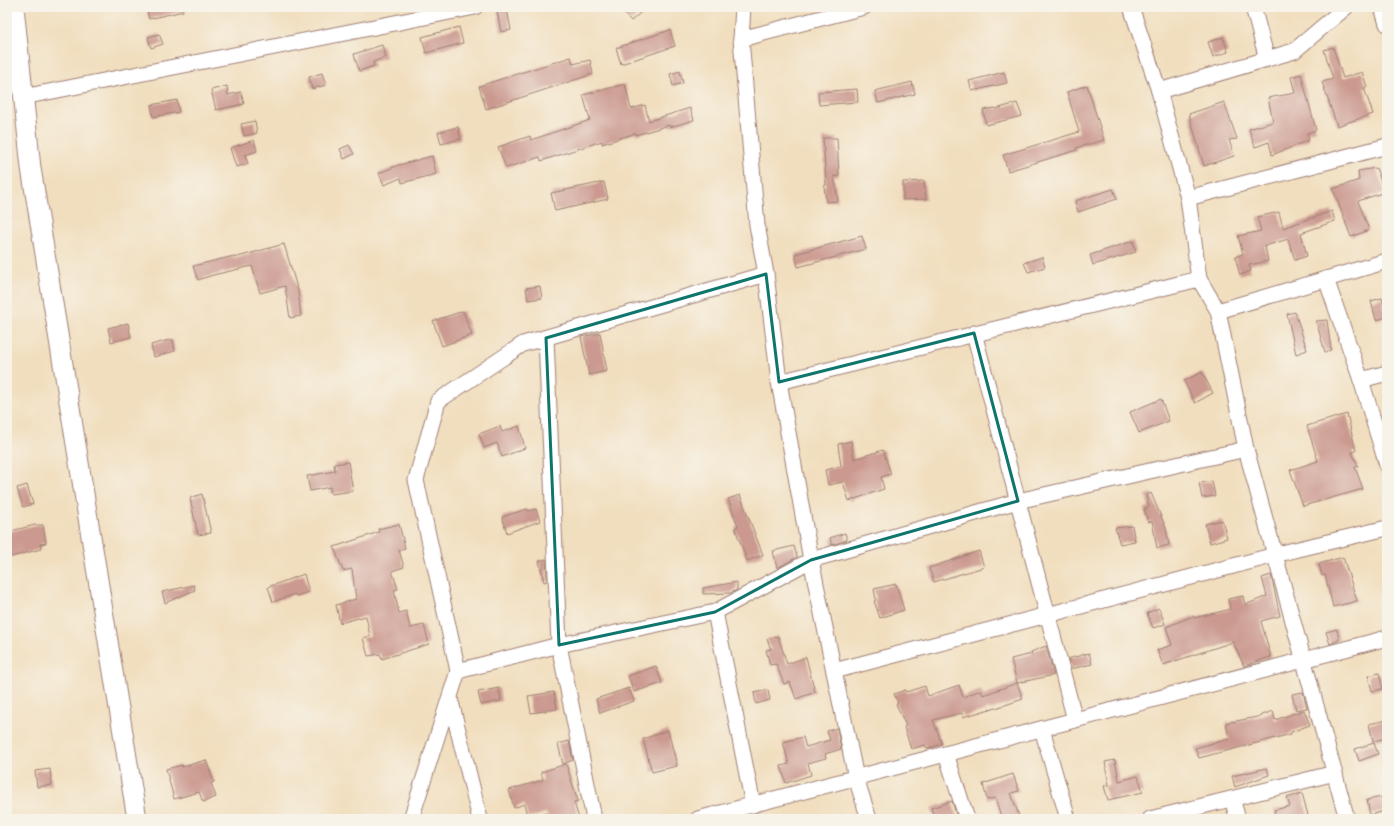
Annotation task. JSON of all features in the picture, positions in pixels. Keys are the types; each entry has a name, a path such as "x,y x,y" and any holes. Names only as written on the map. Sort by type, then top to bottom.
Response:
{"street":[{"path":"14,7 32,176 137,819"},
{"path":"23,97 475,7"},
{"path":"743,7 741,39 757,225 766,274 778,382 811,560 834,672 856,778 868,819"},
{"path":"741,39 864,7"},
{"path":"1131,7 1160,91 1188,198 1199,279 1218,311 1246,449 1347,819"},
{"path":"1253,7 1267,59"},
{"path":"1160,91 1294,51 1346,7"},
{"path":"1382,7 1387,24"},
{"path":"1188,198 1387,146"},
{"path":"1218,311 1387,260"},
{"path":"411,819 458,671 416,480 438,401 523,344 766,274"},
{"path":"778,382 1199,279"},
{"path":"1326,279 1361,380 1387,465"},
{"path":"974,333 1075,720"},
{"path":"546,338 559,645 594,819"},
{"path":"1361,380 1387,373"},
{"path":"458,671 559,645 715,612 811,560 1018,501 1246,449"},
{"path":"834,672 1275,555 1387,528"},
{"path":"715,612 753,805"},
{"path":"698,819 1387,638"},
{"path":"450,698 480,819"},
{"path":"1042,729 1068,819"},
{"path":"946,754 967,819"},
{"path":"1150,819 1335,773"},
{"path":"1232,798 1238,819"}],"highlighted area":[{"path":"766,274 779,382 974,333 1018,501 811,560 715,612 559,645 546,338"}],"building":[{"path":"146,7 182,7 183,11 149,19"},
{"path":"618,7 647,7 631,21"},
{"path":"507,9 511,30 501,32 497,11"},
{"path":"459,27 463,43 426,53 422,37"},
{"path":"670,30 675,46 621,64 616,48"},
{"path":"159,34 163,44 151,48 148,37"},
{"path":"1223,37 1228,52 1213,57 1208,42"},
{"path":"382,45 386,57 373,62 374,66 359,71 354,54"},
{"path":"1333,47 1343,78 1362,72 1367,87 1364,88 1373,114 1337,126 1322,82 1333,79 1324,50"},
{"path":"571,57 573,64 590,60 593,74 486,109 479,86"},
{"path":"680,71 683,83 673,86 670,74"},
{"path":"1004,72 1007,83 972,91 969,81"},
{"path":"322,73 326,85 312,89 309,77"},
{"path":"1301,74 1316,130 1307,133 1309,140 1272,155 1269,142 1255,147 1249,129 1273,122 1268,98 1295,93 1291,77"},
{"path":"912,82 915,94 878,103 875,91"},
{"path":"625,84 631,109 645,105 649,121 690,108 694,120 670,127 669,125 636,135 636,133 602,144 602,141 541,161 540,157 506,168 498,147 530,136 531,140 590,120 583,95"},
{"path":"1087,85 1104,140 1076,148 1077,150 1008,171 1003,155 1079,132 1067,92"},
{"path":"227,86 228,95 241,92 244,104 216,110 211,90"},
{"path":"857,89 858,102 819,105 818,92"},
{"path":"177,100 179,112 153,117 151,105"},
{"path":"1224,102 1237,139 1229,140 1234,156 1204,166 1189,114"},
{"path":"1017,103 1022,116 986,125 983,110 996,109"},
{"path":"255,121 257,133 244,136 241,124"},
{"path":"458,127 461,139 441,144 438,132"},
{"path":"823,138 837,138 839,176 834,176 838,201 826,202 824,186 826,185"},
{"path":"254,140 257,151 245,155 248,164 236,167 230,148"},
{"path":"349,145 354,154 344,159 340,149"},
{"path":"432,156 436,174 402,183 401,178 384,185 379,173 399,165"},
{"path":"1376,168 1385,192 1358,201 1369,230 1351,237 1333,189 1359,180 1358,171"},
{"path":"924,181 926,199 903,200 903,182"},
{"path":"604,182 608,199 555,211 551,193"},
{"path":"1113,189 1117,199 1078,212 1075,201"},
{"path":"1332,211 1335,221 1301,233 1307,256 1295,260 1288,239 1265,246 1268,261 1249,265 1251,271 1240,275 1235,257 1243,254 1238,236 1261,231 1257,217 1279,212 1283,228"},
{"path":"862,236 866,249 798,267 795,254"},
{"path":"1133,241 1136,252 1093,265 1090,255"},
{"path":"284,244 298,291 301,316 290,318 285,286 260,293 252,266 198,280 193,266 234,256 234,258"},
{"path":"1042,257 1045,267 1028,272 1024,263"},
{"path":"540,286 542,298 528,300 526,288"},
{"path":"1382,298 1387,317 1376,320 1371,301"},
{"path":"463,311 472,335 442,346 433,321"},
{"path":"1295,312 1307,350 1296,354 1287,314"},
{"path":"1327,320 1331,350 1325,352 1316,321"},
{"path":"128,323 131,337 111,342 108,328"},
{"path":"600,333 607,371 589,375 581,337"},
{"path":"173,340 175,351 154,357 151,345"},
{"path":"1202,372 1213,393 1195,403 1184,381"},
{"path":"1161,399 1169,421 1139,433 1130,412"},
{"path":"1347,414 1356,451 1352,452 1358,466 1355,467 1363,489 1303,506 1290,470 1318,461 1307,426"},
{"path":"500,426 502,432 519,426 525,448 502,457 497,443 484,448 479,434"},
{"path":"851,441 854,459 883,450 891,474 881,477 884,489 849,501 843,482 828,485 825,470 841,466 838,444"},
{"path":"348,462 353,491 331,494 330,487 310,491 307,476 335,471 334,464"},
{"path":"1212,481 1215,496 1202,498 1199,483"},
{"path":"27,485 33,504 23,507 17,488"},
{"path":"1151,493 1166,528 1169,545 1157,548 1152,521 1148,522 1144,509 1149,507 1146,495"},
{"path":"202,494 211,533 198,535 190,498"},
{"path":"740,495 763,555 747,561 735,528 738,526 728,499"},
{"path":"527,509 528,511 536,509 540,521 507,533 502,517"},
{"path":"1222,520 1227,538 1210,543 1205,524"},
{"path":"399,524 405,548 399,550 404,567 392,571 398,589 394,590 399,613 406,611 410,628 424,625 429,644 382,659 380,654 368,656 363,638 370,636 366,616 340,623 336,605 356,599 352,569 343,571 334,547 379,532 378,529"},
{"path":"35,525 43,525 46,543 40,544 41,549 7,558 7,532"},
{"path":"1132,526 1135,541 1120,544 1115,528"},
{"path":"845,533 847,540 832,545 830,538"},
{"path":"794,546 797,557 777,568 773,551"},
{"path":"979,551 984,567 934,582 929,568"},
{"path":"1343,557 1357,601 1333,607 1325,575 1322,576 1319,564"},
{"path":"546,559 547,581 544,582 539,561"},
{"path":"304,574 309,592 296,596 295,594 273,602 268,587"},
{"path":"1271,575 1280,616 1261,621 1271,657 1244,666 1233,642 1163,665 1157,650 1172,645 1166,627 1193,616 1194,618 1230,609 1228,599 1243,596 1245,605 1267,596 1262,578"},
{"path":"737,582 737,590 730,593 703,594 703,588"},
{"path":"896,584 904,610 880,618 874,601 876,600 874,589"},
{"path":"194,585 195,590 165,603 162,592"},
{"path":"1159,608 1165,624 1153,628 1147,613"},
{"path":"1337,629 1339,640 1330,644 1326,632"},
{"path":"778,636 787,664 806,657 815,692 796,699 790,682 784,684 776,664 770,665 766,650 771,649 767,639"},
{"path":"1046,646 1054,675 1017,683 1011,659 1032,654 1031,652"},
{"path":"1089,653 1092,664 1071,669 1068,659"},
{"path":"656,666 662,683 634,692 628,676"},
{"path":"1379,673 1383,689 1372,691 1368,676"},
{"path":"1017,683 1023,699 963,717 962,713 933,720 942,744 927,749 925,745 911,749 904,727 906,726 896,704 898,703 894,694 925,686 928,696 959,685 963,697 981,690 983,695"},
{"path":"499,688 501,701 481,705 478,692"},
{"path":"629,688 634,701 600,713 596,699"},
{"path":"768,690 770,700 756,704 754,693"},
{"path":"554,692 557,709 531,713 528,696"},
{"path":"1303,692 1307,708 1296,710 1292,694"},
{"path":"1304,710 1310,725 1291,732 1291,734 1199,758 1195,748 1229,739 1226,723 1257,717 1273,711 1275,720"},
{"path":"1387,720 1387,738 1373,741 1369,724"},
{"path":"837,728 841,749 825,754 826,758 808,763 811,775 786,783 781,766 789,764 783,742 803,737 806,747 830,740 827,731"},
{"path":"668,730 677,766 652,772 643,739"},
{"path":"569,741 573,760 563,764 558,744"},
{"path":"1374,743 1378,754 1359,761 1355,749"},
{"path":"206,760 214,782 211,783 216,797 203,802 199,792 174,799 166,769 182,765 182,767"},
{"path":"1115,760 1119,781 1138,776 1143,792 1108,800 1104,786 1109,785 1105,762"},
{"path":"566,764 578,801 574,802 579,819 548,819 546,813 528,818 524,804 514,808 509,790 543,780 541,772"},
{"path":"1267,768 1269,775 1235,787 1232,776"},
{"path":"50,769 52,785 37,787 35,771"},
{"path":"1013,774 1019,791 1011,793 1020,819 1002,819 995,798 987,800 983,784"},
{"path":"1302,793 1309,819 1276,819 1274,810 1290,806 1287,798"},
{"path":"1382,797 1385,811 1370,815 1367,800"},
{"path":"952,801 957,817 951,819 935,819 931,808"}]}
